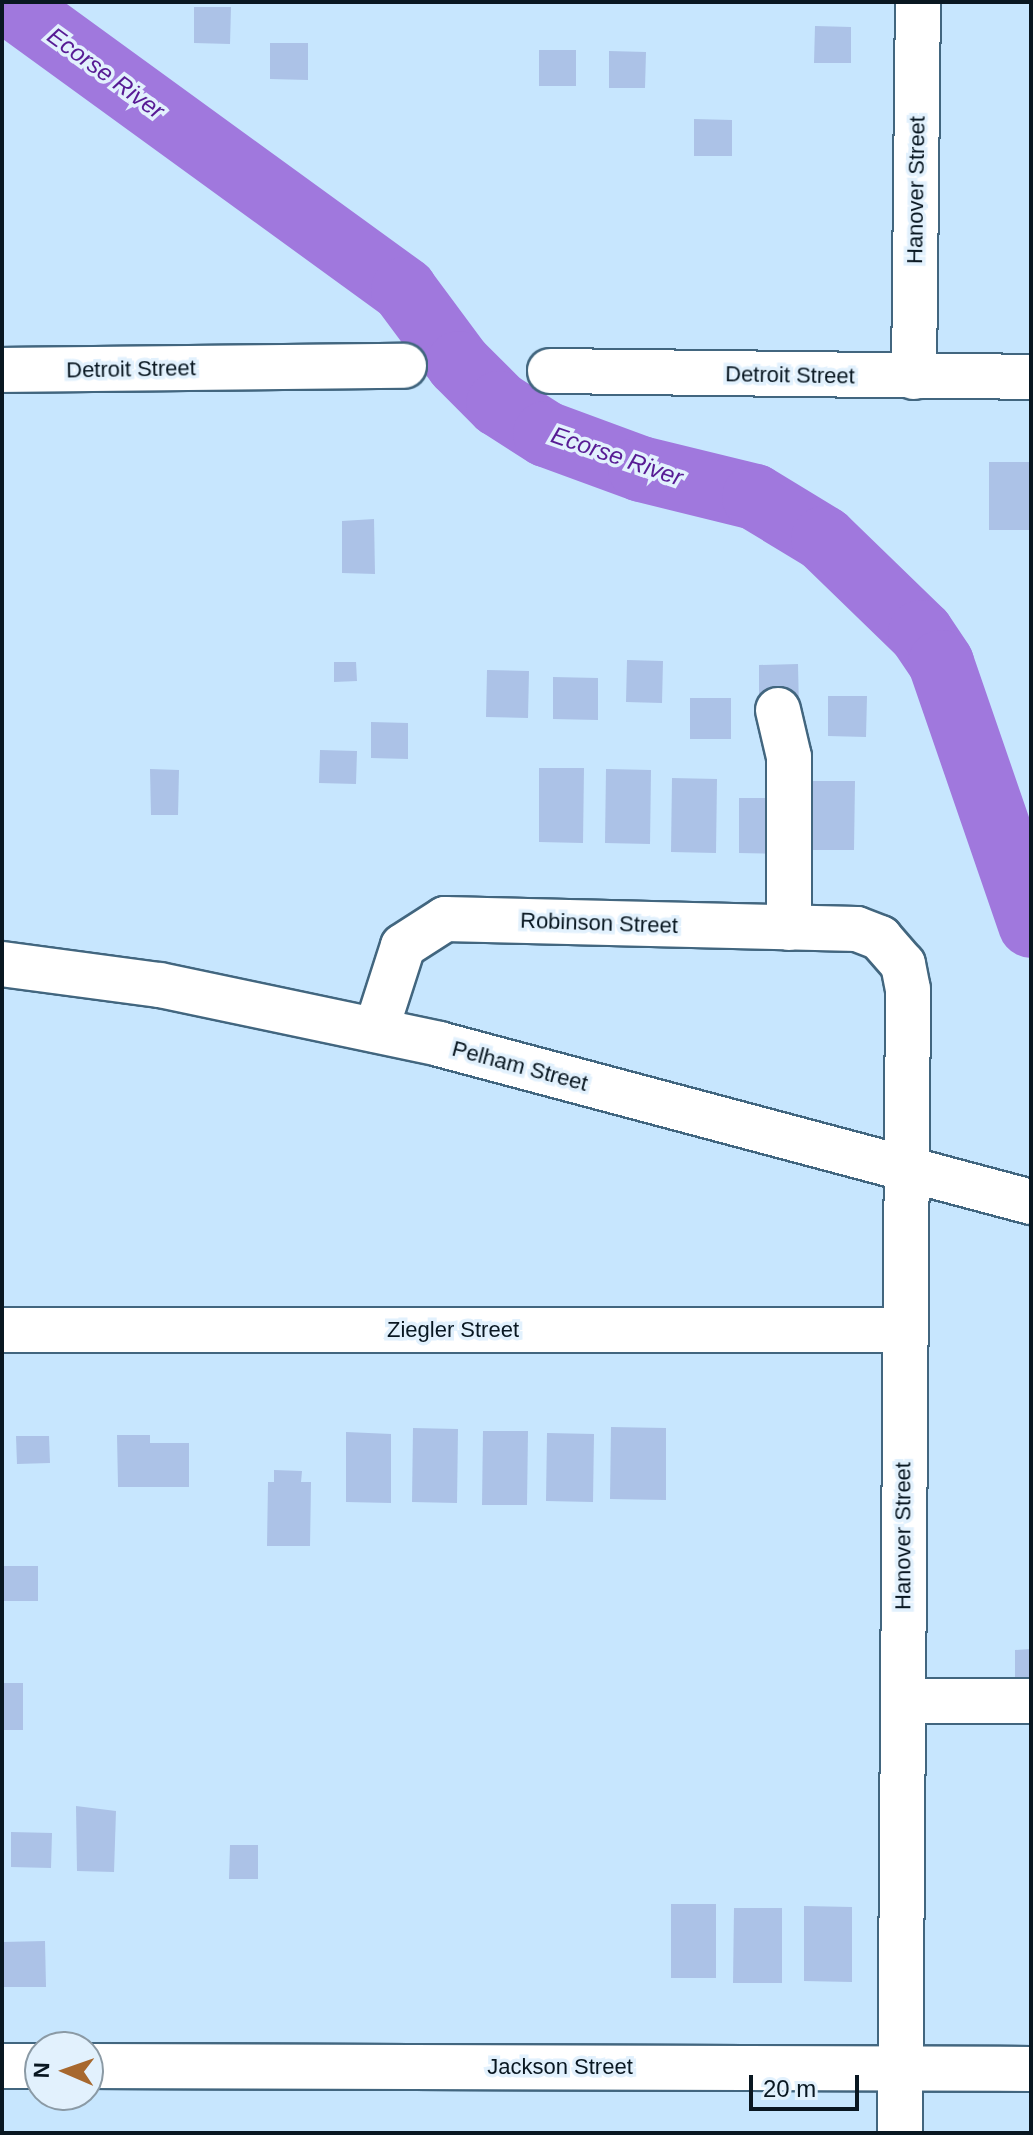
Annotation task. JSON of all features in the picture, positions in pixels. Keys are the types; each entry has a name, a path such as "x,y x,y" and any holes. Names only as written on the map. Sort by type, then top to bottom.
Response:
{"street":[{"name":"Hanover Street","path":"914,377 918,2"},
{"name":"Detroit Street","path":"2,370 404,366"},
{"name":"Detroit Street","path":"550,371 1031,377"},
{"path":"778,710 789,757 789,928"},
{"name":"Robinson Street","path":"376,1030 403,946 445,919 857,929 888,946"},
{"name":"Hanover Street","path":"888,946 903,964 908,989 903,1330 900,2133"},
{"name":"Pelham Street","path":"2,964 160,985 376,1030 1031,1202"},
{"name":"Ziegler Street","path":"2,1330 903,1330"},
{"path":"903,1701 1031,1701"},
{"path":"2,2066 24,2066"},
{"name":"Jackson Street","path":"104,2066 1031,2069"}],"building":[{"path":"194,7 231,7 230,44 194,43"},
{"path":"815,26 851,27 851,63 814,63"},
{"path":"270,43 308,43 308,80 270,79"},
{"path":"539,50 576,50 576,86 539,86"},
{"path":"609,51 646,52 645,88 609,88"},
{"path":"694,119 732,120 732,156 694,156"},
{"path":"989,462 1031,462 1031,530 989,530"},
{"path":"374,519 375,574 342,573 342,521"},
{"path":"627,660 663,661 662,703 626,702"},
{"path":"334,662 356,662 357,681 334,682"},
{"path":"798,664 799,710 759,710 759,665"},
{"path":"487,670 529,671 528,718 486,717"},
{"path":"553,677 598,678 598,720 553,719"},
{"path":"828,696 867,696 866,737 828,736"},
{"path":"690,698 731,698 731,739 690,739"},
{"path":"371,722 408,723 408,759 371,758"},
{"path":"320,750 357,751 356,784 319,783"},
{"path":"539,768 584,768 583,843 539,842"},
{"path":"150,769 179,770 178,815 151,815"},
{"path":"606,769 651,770 650,844 605,843"},
{"path":"672,778 717,779 716,853 671,852"},
{"path":"810,781 855,781 854,850 809,850"},
{"path":"739,798 781,798 781,854 739,853"},
{"path":"611,1427 666,1428 666,1500 610,1499"},
{"path":"413,1428 458,1429 457,1503 412,1502"},
{"path":"483,1431 528,1431 527,1505 482,1505"},
{"path":"346,1432 391,1434 391,1503 346,1502"},
{"path":"547,1433 594,1434 593,1502 546,1501"},
{"path":"117,1435 150,1435 150,1443 189,1443 189,1487 118,1487"},
{"path":"16,1436 49,1436 50,1463 17,1464"},
{"path":"274,1470 302,1471 301,1482 311,1482 310,1546 267,1546 268,1482 274,1482"},
{"path":"2,1566 38,1566 38,1601 2,1601"},
{"path":"1031,1649 1031,1685 1015,1685 1015,1650"},
{"path":"2,1683 23,1683 23,1730 2,1730"},
{"path":"76,1806 116,1811 114,1872 77,1871"},
{"path":"11,1832 52,1833 51,1868 11,1867"},
{"path":"230,1845 258,1845 258,1879 229,1879"},
{"path":"671,1904 716,1904 716,1978 671,1978"},
{"path":"804,1906 852,1907 852,1982 804,1981"},
{"path":"734,1908 782,1908 782,1983 733,1983"},
{"path":"45,1941 46,1987 4,1987 3,1942"}],"waterway":[{"name":"Ecorse River","path":"8,2 404,290 459,364 499,404 546,434 641,469 755,497 824,539 921,633 941,663 1031,925"}]}
